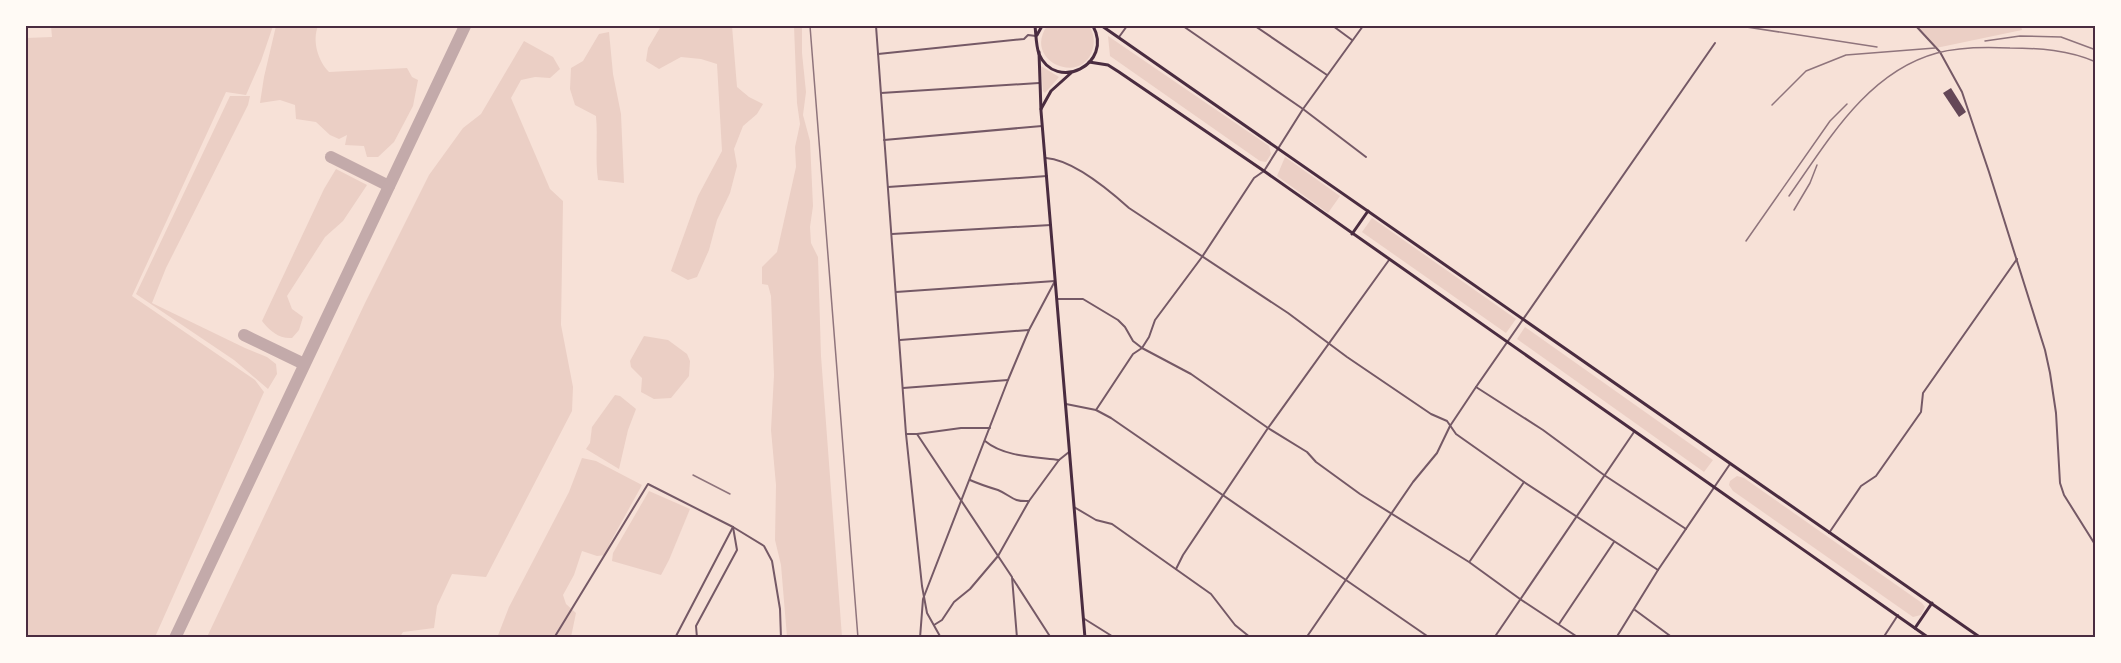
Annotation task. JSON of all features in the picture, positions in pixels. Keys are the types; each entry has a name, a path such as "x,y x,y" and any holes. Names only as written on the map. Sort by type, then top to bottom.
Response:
{"main road":[{"path":"1035,26 1039,52 1042,126 1085,638"},
{"path":"1036,36 1042,26"},
{"path":"1039,52 1048,66 1055,70 1071,72 1079,70 1089,63 1097,50 1098,43 1093,26"},
{"path":"1102,26 1981,638"},
{"path":"1089,63 1108,65 1264,171 1929,638"},
{"path":"1041,111 1051,91 1071,72"},
{"path":"1352,234 1368,211"},
{"path":"1915,628 1932,603"}],"street":[{"path":"876,26 906,434 923,599 920,638"},
{"path":"1119,37 1127,26"},
{"path":"1184,26 1303,109 1366,157"},
{"path":"1255,26 1328,75"},
{"path":"1333,26 1352,40"},
{"path":"1096,410 1133,354 1142,348 1149,338 1155,320 1202,257 1254,178 1264,171 1303,109 1363,26"},
{"path":"1916,26 1940,52 1962,92 2045,350 2054,387 2060,483 2064,495 2096,546"},
{"path":"878,54 1023,39 1028,35 1036,36"},
{"path":"1305,638 1413,482 1437,453 1450,426 1476,387 1715,43"},
{"path":"881,93 1039,83"},
{"path":"884,140 1042,126"},
{"path":"1046,158 1058,159 1113,193 1129,208 1431,414 1447,421 1456,434 1524,482 1659,570"},
{"path":"888,186 1048,176"},
{"path":"892,234 1052,225"},
{"path":"1829,533 1861,486 1876,476 1921,412 1923,393 2017,259"},
{"path":"1176,569 1182,555 1268,428 1389,260"},
{"path":"896,292 1055,281"},
{"path":"940,638 923,599 1008,380 1029,330 1055,281"},
{"path":"1057,298 1083,299 1118,320 1133,341 1142,348 1191,374 1268,428 1307,452 1316,462 1360,494 1469,562 1579,638"},
{"path":"900,340 1029,330"},
{"path":"903,388 1008,380"},
{"path":"1476,387 1543,430 1604,476 1686,529"},
{"path":"1066,404 1096,410 1142,439 1430,638"},
{"path":"906,434 961,428 990,428"},
{"path":"1494,638 1635,431"},
{"path":"917,434 962,499 1051,638"},
{"path":"986,441 993,448 1008,452 1059,460"},
{"path":"933,626 942,620 954,602 970,589 998,556 1029,501 1059,460 1070,452"},
{"path":"1616,638 1730,464"},
{"path":"970,480 1017,501 1029,501"},
{"path":"1469,562 1524,482"},
{"path":"554,638 648,484 733,527 764,546 772,561 780,609 781,638"},
{"path":"1074,507 1096,520 1112,524 1211,594 1235,625 1251,638"},
{"path":"675,638 733,527"},
{"path":"697,638 696,626 737,550 733,527"},
{"path":"1559,624 1614,542"},
{"path":"1012,577 1017,638"},
{"path":"1635,610 1673,638"},
{"path":"1883,638 1898,615"},
{"path":"1083,618 1115,638"}],"shaded area":[{"path":"51,26 273,26 246,95 226,92 132,296 255,380 264,392 155,637 26,637 26,38 52,37"},
{"path":"276,26 318,26 317,50 329,72 407,68 412,77 418,80 413,106 394,142 378,157 367,157 364,146 345,145 347,135 339,139 330,135 316,122 296,119 295,105 280,100 260,103"},
{"path":"661,26 732,26 737,87 749,97 763,104 757,114 743,126 734,149 737,166 730,193 717,220 709,250 697,277 688,280 671,271 698,196 722,151 717,64 701,59 681,57 659,69 646,61 648,48"},
{"path":"794,26 802,27 806,92 803,115 810,141 813,206 810,227 811,243 818,257 821,356 842,637 787,637 781,565 775,540 776,485 771,430 774,375 771,296 768,285 762,284 762,267 777,252 796,167 795,147 800,124"},
{"path":"1047,26 1089,26 1094,42 1087,60 1078,66 1068,68 1048,59 1042,50 1041,39"},
{"path":"1916,26 2021,26 2022,30 1936,48"},
{"path":"609,32 613,74 621,114 624,183 598,180 596,116 575,105 570,89 571,68 583,61 599,34"},
{"path":"1108,36 1269,146 1271,154 1266,162 1260,161 1110,56"},
{"path":"524,41 553,57 560,69 550,78 535,77 521,80 511,98 550,189 563,201 561,325 573,387 572,411 486,577 452,574 437,606 434,628 403,632 400,637 207,637 365,303 429,175 463,128 481,114"},
{"path":"1041,66 1059,77 1045,93 1043,91"},
{"path":"230,96 250,96 248,105 166,268 152,303 267,357 276,364 277,374 268,389 234,360 136,294"},
{"path":"1285,157 1340,196 1328,213 1277,176"},
{"path":"336,169 367,185 343,221 325,237 287,296 292,309 303,317 299,330 292,338 279,336 262,321 324,189"},
{"path":"1372,218 1516,319 1506,333 1362,232"},
{"path":"1525,327 1713,460 1704,472 1517,339"},
{"path":"644,336 668,340 687,354 690,361 689,376 671,398 654,399 641,392 642,378 631,367 630,361"},
{"path":"615,395 620,396 636,409 628,430 619,469 586,449 590,443 592,427"},
{"path":"582,458 596,461 642,485 610,543 606,555 597,556 582,551 574,575 563,595 566,604 576,613 571,637 497,638 509,607 569,492"},
{"path":"1737,476 1744,478 1922,603 1925,607 1921,615 1913,617 1733,491 1729,485 1730,481"},
{"path":"649,491 690,509 661,575 612,561 613,553"}],"building":[{"path":"1951,88 1966,112 1959,117 1943,93"}],"taxiway":[{"path":"175,638 465,26"},
{"path":"331,157 389,186"},
{"path":"244,335 304,364"}],"railway":[{"path":"810,26 858,638"},
{"path":"1740,26 1877,47"},
{"path":"1985,41 2020,36 2061,37 2096,50"},
{"path":"1772,105 1806,71 1846,55 1935,48"},
{"path":"1789,196 1851,111 1870,92 1912,62 1945,51 1993,48 2054,50 2096,62"},
{"path":"1746,241 1830,121 1847,104"},
{"path":"1794,210 1810,183 1817,165"},
{"path":"693,475 730,494"}]}
